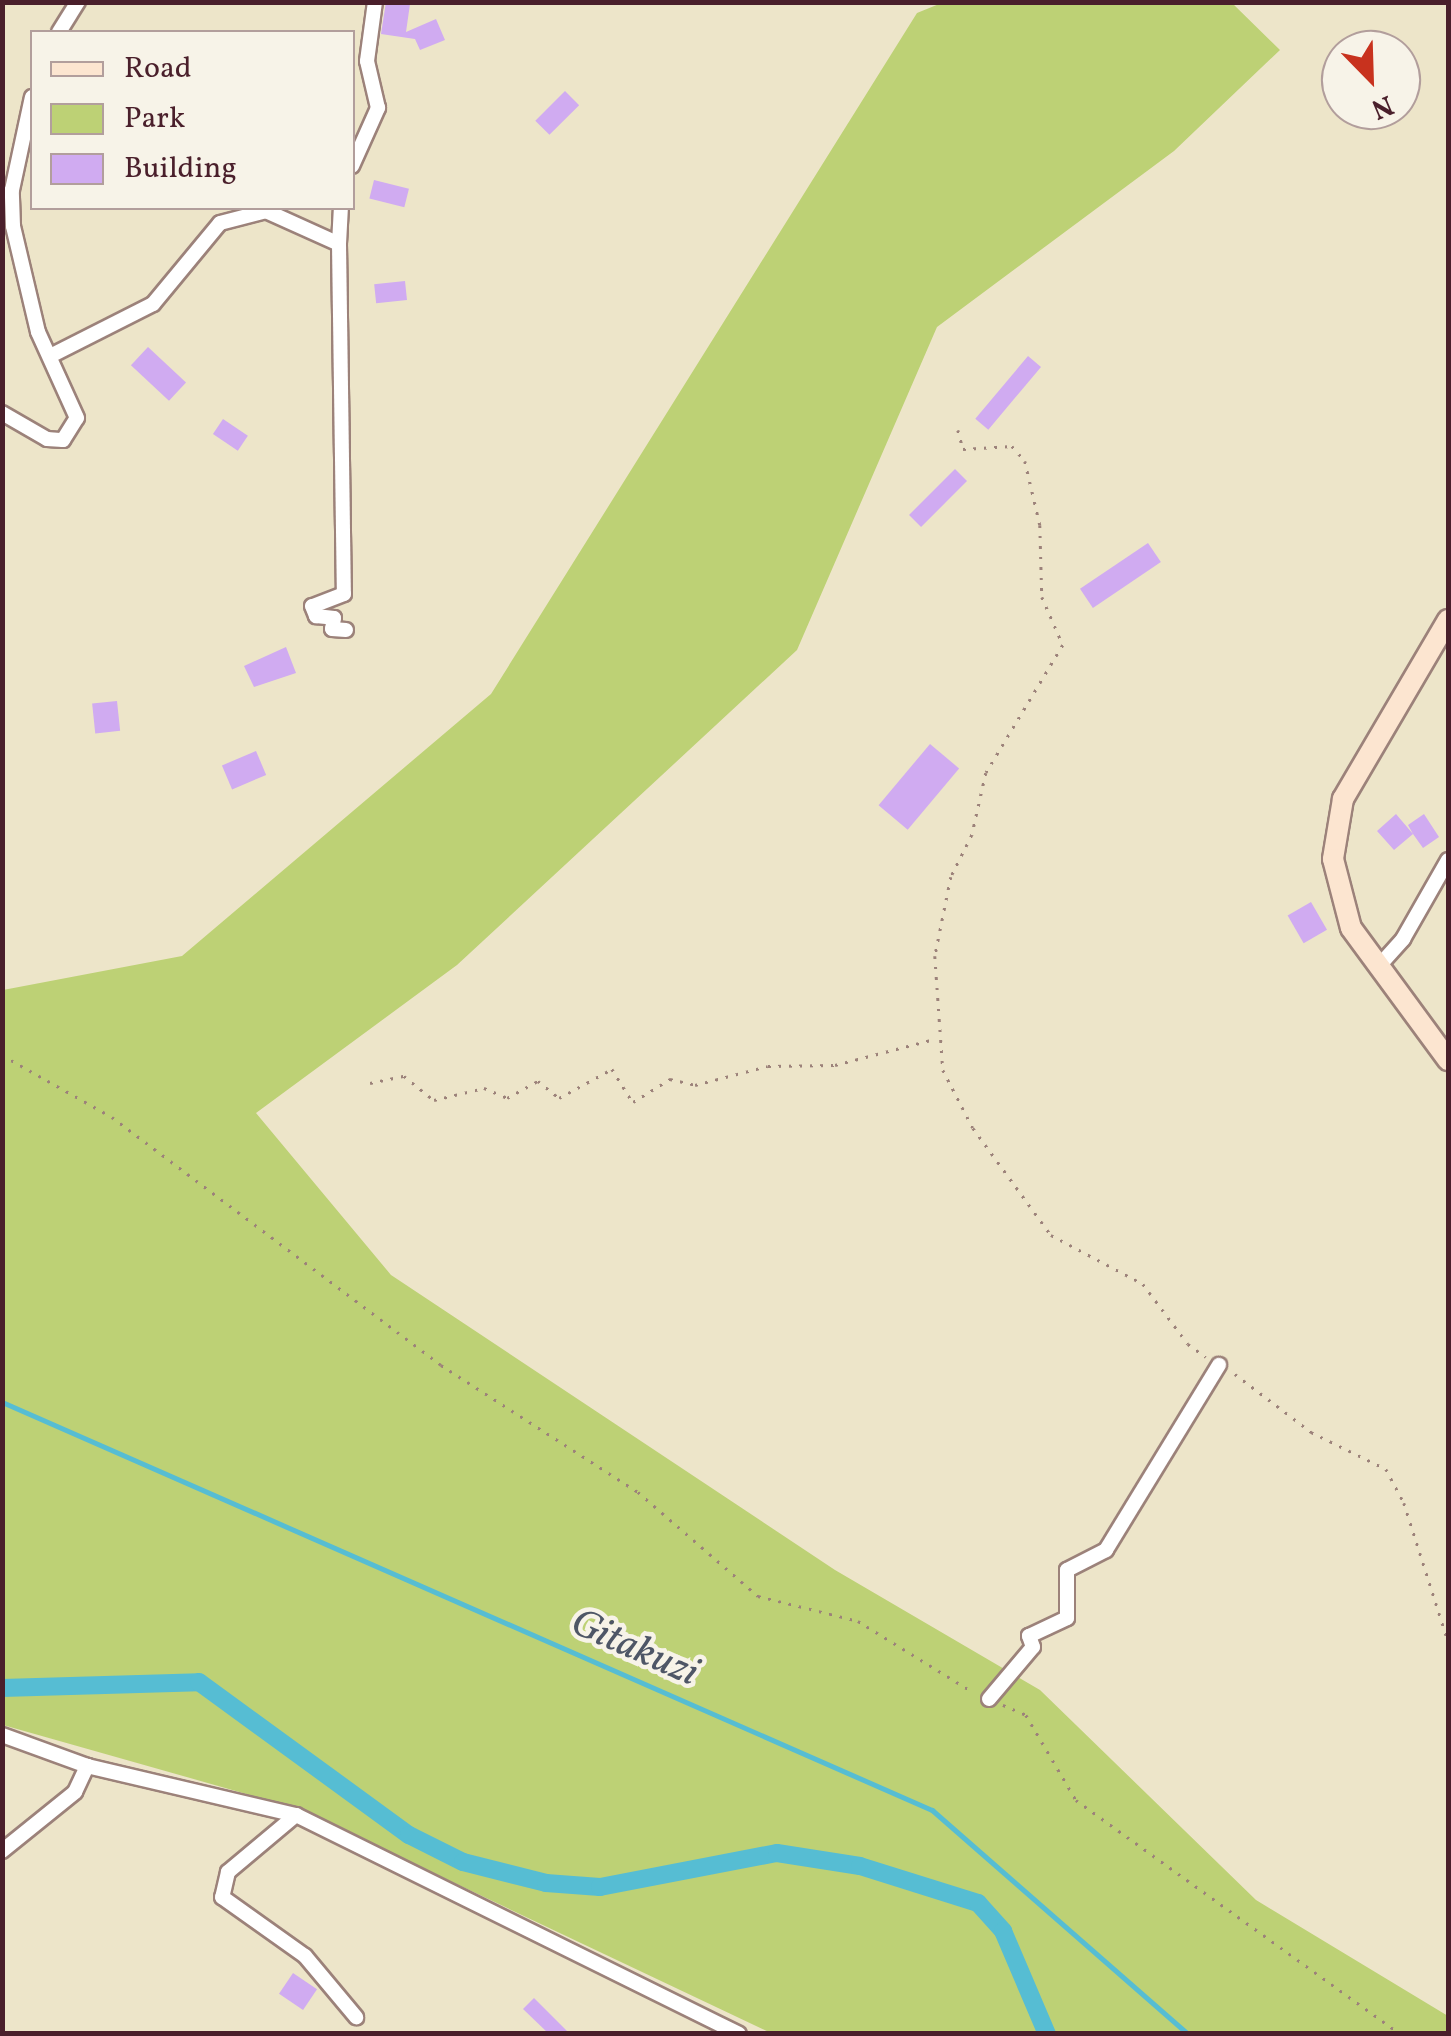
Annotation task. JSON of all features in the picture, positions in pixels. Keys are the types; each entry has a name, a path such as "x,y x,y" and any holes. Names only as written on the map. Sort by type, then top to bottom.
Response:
{"main road":[{"path":"1445,631 1336,819 1334,876 1340,902 1378,967 1448,1060"}],"street":[{"path":"355,159 378,108 368,61 375,2"},
{"path":"60,30 77,3"},
{"path":"2,413 47,439 62,440 72,431 77,418 50,356 19,263 12,211 30,108"},
{"path":"341,210 337,460 344,594 312,606 316,616 334,618 332,629 346,630"},
{"path":"50,356 153,304 220,223 246,213 266,211 339,244"},
{"path":"1378,967 1403,939 1448,860"},
{"path":"989,1699 1033,1647 1029,1636 1067,1618 1068,1570 1106,1550 1219,1365"},
{"path":"2,1735 87,1766 296,1815 739,2034"},
{"path":"2,1851 75,1792 87,1766"},
{"path":"296,1815 242,1855 221,1886 222,1897 305,1956 356,2017"}],"path":[{"path":"958,430 963,449 1012,446 1025,461 1040,524 1042,597 1063,645 986,773 972,835 951,877 935,956 936,1040 956,1100 1024,1204 1069,1249 1143,1284 1188,1344 1274,1398 1311,1432 1386,1469 1404,1503 1448,1641"},
{"path":"370,1083 404,1076 434,1100 484,1088 507,1098 538,1081 558,1098 612,1070 634,1102 670,1078 695,1085 768,1066 835,1066 936,1040"},
{"path":"2,1055 112,1117 441,1365 638,1492 758,1596 858,1621 948,1681 1026,1715 1076,1800 1400,2034"}],"green space":[{"path":"944,2 1232,3 1280,50 1174,151 937,327 797,650 457,965 256,1113 391,1275 835,1570 1040,1690 1256,1900 1448,2016 1448,2033 771,2033 296,1808 3,1725 3,990 182,956 491,694 917,13"}],"building":[{"path":"386,2 410,4 406,32 436,19 445,40 420,50 415,39 381,34"},
{"path":"565,91 579,105 549,135 535,121"},
{"path":"374,180 409,189 404,207 369,198"},
{"path":"405,281 407,300 376,303 374,284"},
{"path":"148,347 186,382 169,401 131,365"},
{"path":"1028,356 1041,367 988,430 975,419"},
{"path":"223,419 248,436 238,451 213,434"},
{"path":"955,469 967,481 921,527 909,515"},
{"path":"1148,543 1161,562 1093,608 1080,589"},
{"path":"286,647 296,673 254,687 244,666"},
{"path":"117,701 120,731 95,733 92,704"},
{"path":"930,744 959,768 908,830 879,805"},
{"path":"256,751 266,775 232,789 222,765"},
{"path":"1396,814 1413,834 1394,850 1377,831"},
{"path":"1424,814 1439,837 1423,848 1408,825"},
{"path":"1311,902 1327,930 1304,943 1288,916"},
{"path":"293,1973 317,1989 303,2010 279,1994"},
{"path":"534,1998 570,2034 549,2034 523,2009"}],"waterway":[{"name":"Gitakuzi","path":"2,1402 932,1810 1188,2034"},
{"path":"2,1688 199,1682 409,1835 463,1862 546,1883 600,1887 777,1853 860,1866 978,1903 1003,1931 1047,2034"}]}
